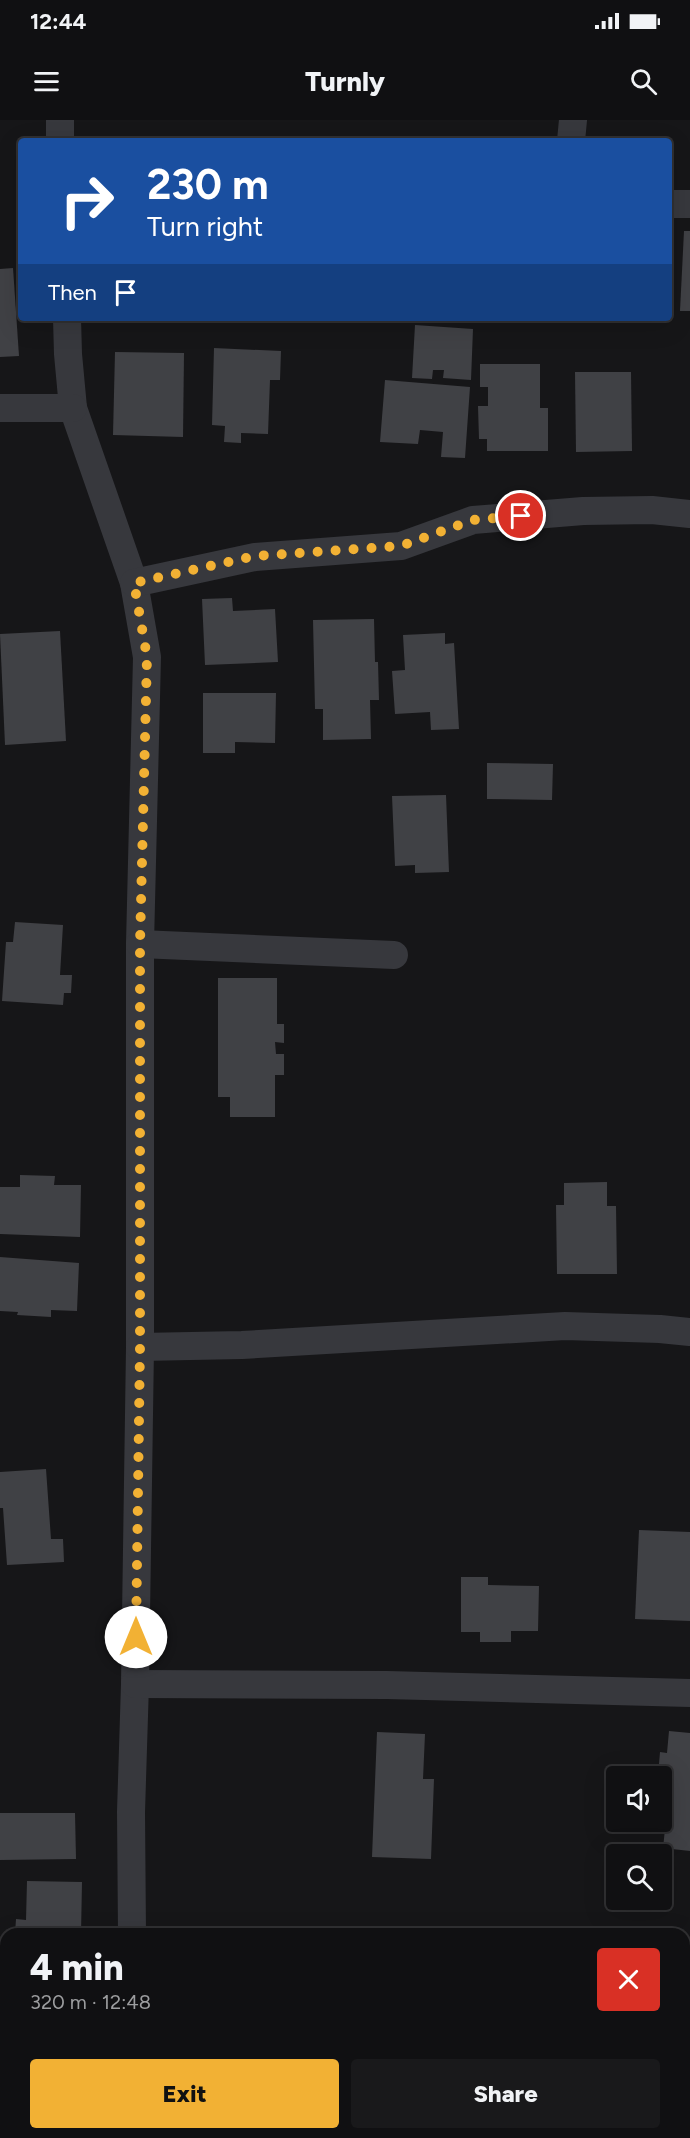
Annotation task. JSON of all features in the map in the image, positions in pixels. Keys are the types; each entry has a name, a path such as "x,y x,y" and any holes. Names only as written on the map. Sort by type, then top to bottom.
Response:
{"street":[{"path":"60,120 60,138"},
{"path":"571,138 573,120"},
{"path":"672,204 690,204"},
{"path":"67,321 74,408 134,583 147,657 140,944 140,1347 131,1812 132,1928"},
{"path":"0,408 74,408"},
{"path":"134,583 255,556 401,546 473,520 583,511 652,510 690,514"},
{"path":"140,944 394,955"},
{"path":"140,1347 242,1344 565,1326 690,1332"},
{"path":"135,1684 387,1685 690,1693"}],"building":[{"path":"684,231 690,231 690,311 680,311"},
{"path":"13,268 19,356 0,357 0,269"},
{"path":"415,325 473,329 471,380 443,378 444,370 433,370 432,379 412,378"},
{"path":"214,348 281,351 280,380 270,380 268,434 241,433 241,443 224,442 225,426 212,425"},
{"path":"115,352 184,353 183,437 113,435"},
{"path":"480,364 540,364 540,408 548,408 548,451 487,451 487,439 479,439 478,406 488,406 488,387 480,387"},
{"path":"575,372 631,372 632,451 576,452"},
{"path":"385,380 470,387 465,458 441,457 443,432 420,430 418,444 380,442"},
{"path":"232,598 233,611 275,609 278,662 205,665 202,599"},
{"path":"374,619 379,700 370,700 371,739 323,740 323,709 315,709 313,620"},
{"path":"60,631 66,741 5,745 0,634"},
{"path":"445,633 445,644 454,643 459,729 431,730 430,712 395,714 392,671 405,670 403,635"},
{"path":"203,693 276,693 275,743 235,742 235,753 203,753"},
{"path":"487,763 553,764 552,800 487,799"},
{"path":"446,795 449,872 415,873 415,865 395,866 392,796"},
{"path":"15,922 63,925 60,975 72,975 71,993 64,993 63,1005 2,1001 6,942 13,942"},
{"path":"218,978 277,978 277,1024 284,1024 284,1043 275,1042 276,1054 284,1054 284,1075 275,1075 275,1117 230,1117 230,1097 218,1097"},
{"path":"20,1175 55,1176 54,1185 81,1185 80,1237 0,1234 0,1187 20,1187"},
{"path":"607,1182 607,1206 616,1206 617,1274 557,1274 556,1205 564,1205 564,1183"},
{"path":"0,1257 79,1263 77,1311 51,1310 51,1317 17,1315 18,1312 0,1311"},
{"path":"46,1469 51,1539 63,1539 64,1562 7,1565 3,1508 0,1508 0,1472"},
{"path":"639,1530 690,1532 690,1621 635,1619"},
{"path":"461,1577 488,1577 488,1585 539,1586 538,1631 511,1631 511,1642 480,1642 480,1632 461,1632"},
{"path":"669,1731 690,1733 690,1851 672,1849 672,1844 663,1844 665,1832 672,1832 672,1766 659,1766 660,1752 667,1753"},
{"path":"377,1732 425,1734 423,1779 434,1779 431,1859 372,1857"},
{"path":"0,1813 75,1813 76,1859 0,1860"},
{"path":"27,1881 82,1882 81,1928 15,1928 16,1919 26,1920"}],"route":[{"path":"136,1637 140,1347 140,944 147,657 134,583 255,556 355,551 401,546 473,520 521,516"}]}
